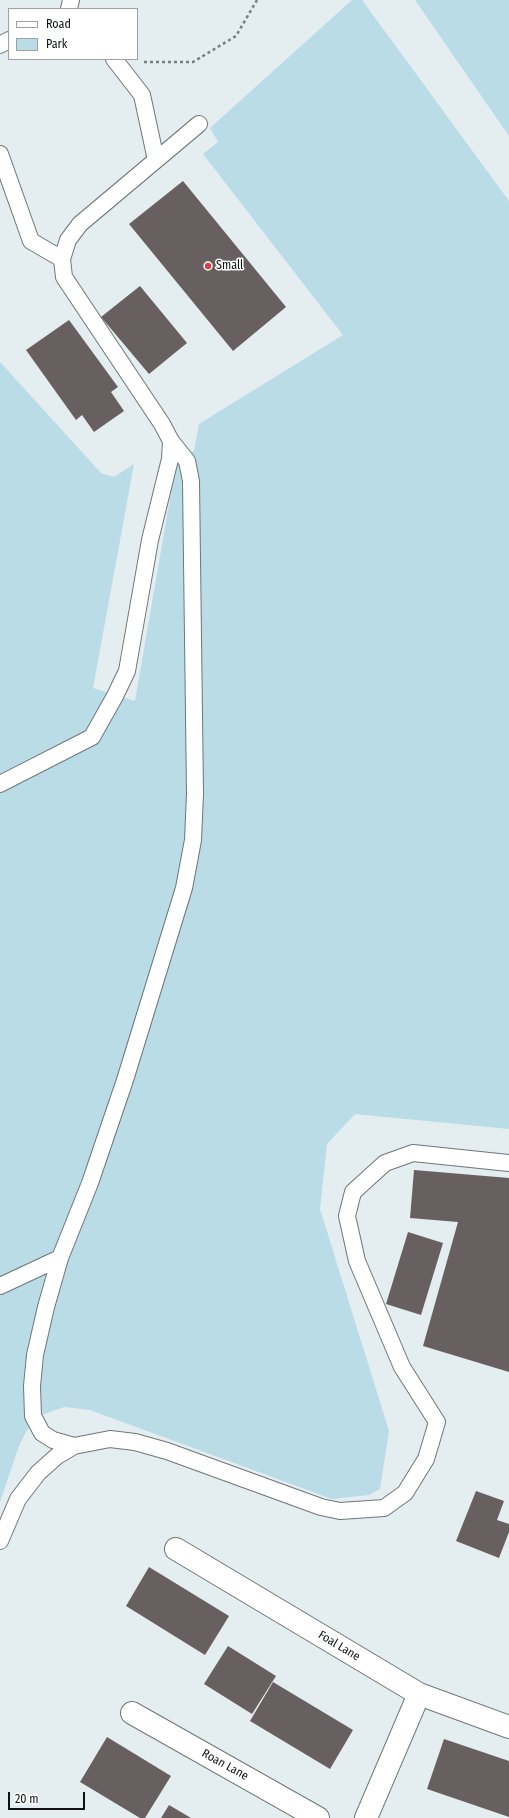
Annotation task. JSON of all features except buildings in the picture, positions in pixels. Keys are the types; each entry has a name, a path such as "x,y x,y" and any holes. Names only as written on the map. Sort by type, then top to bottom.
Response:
{"street":[{"name":"Foal Lane","path":"176,1549 419,1694 509,1728"},
{"path":"366,1818 419,1694"},
{"name":"Roan Lane","path":"132,1713 318,1818"}],"lane":[{"path":"115,60 142,95 156,160"},
{"path":"74,1446 53,1440 42,1433 32,1416 32,1386 35,1355 46,1307 60,1258 90,1182 125,1080 184,888 193,840 195,794 190,481 187,461 171,441 162,424 64,277 62,259 68,240 80,224 199,124"},
{"path":"0,154 32,241 62,259"},
{"path":"0,784 92,737 116,696 127,671 150,540 170,459 171,441"},
{"path":"0,1541 18,1499 38,1473 57,1456 74,1446 110,1439 134,1442 167,1451 321,1507 340,1511 384,1508 405,1493 426,1459 438,1422 402,1367 357,1261 347,1216 353,1192 386,1163 413,1153 509,1163"},
{"path":"0,1286 60,1258"}],"path":[{"path":"140,61 193,62 236,36 257,0"}],"green space":[{"path":"352,0 362,0 509,201 509,1129 355,1114 327,1144 320,1209 389,1431 380,1489 369,1495 332,1499 90,1410 64,1407 42,1415 27,1430 19,1446 0,1502 0,362 101,473 114,477 134,464 93,688 135,701 177,458 194,451 199,424 343,335 203,154 218,142 210,128"},
{"path":"415,0 509,0 509,136"}],"place":[{"name":"Small","path":"208,266"}]}
